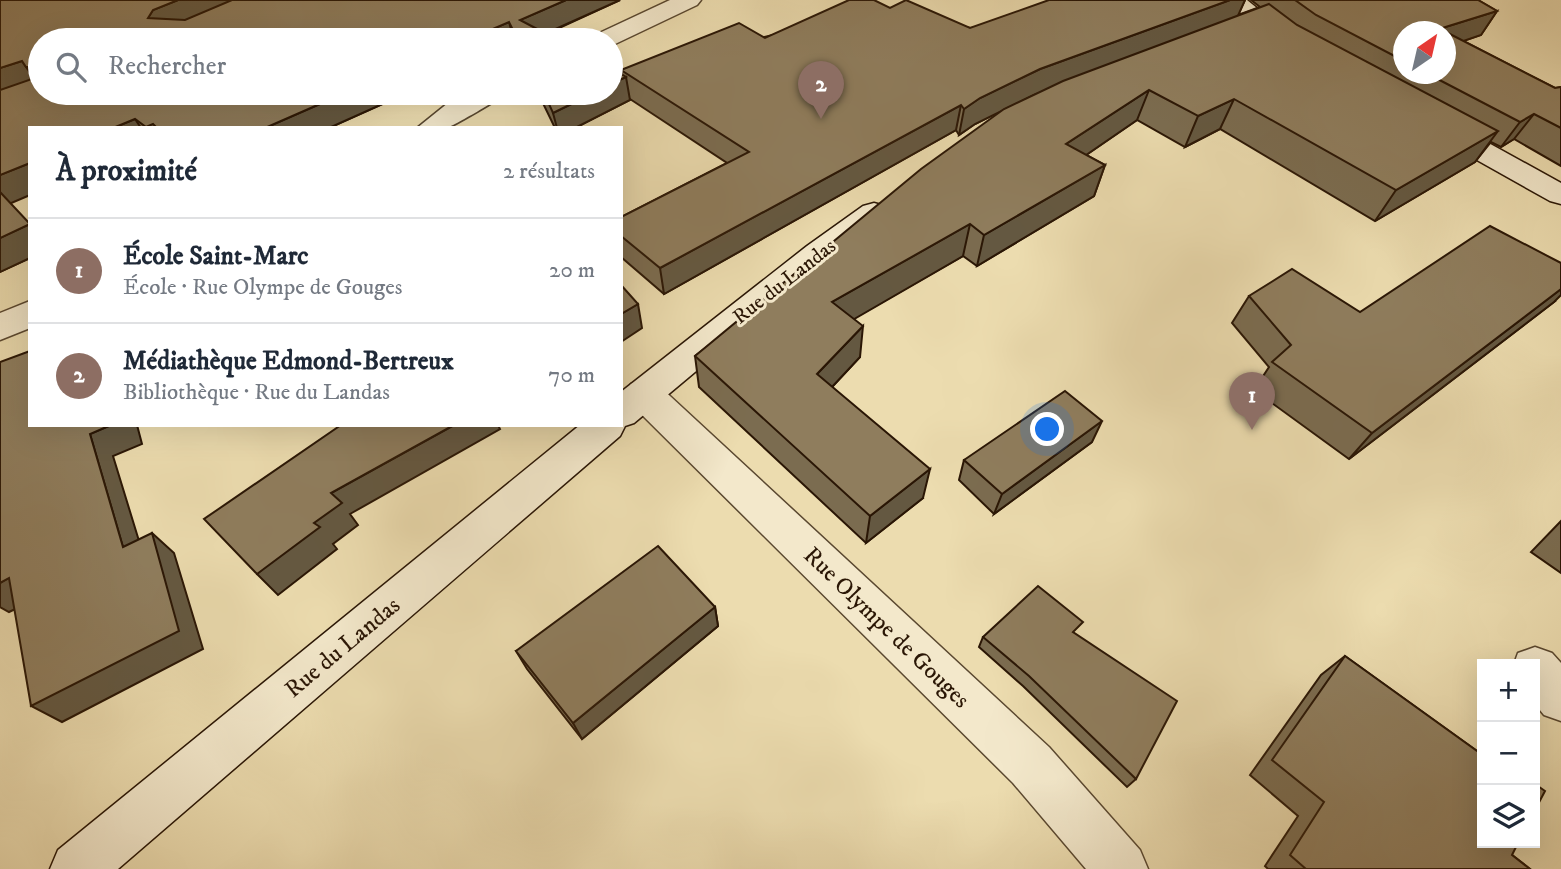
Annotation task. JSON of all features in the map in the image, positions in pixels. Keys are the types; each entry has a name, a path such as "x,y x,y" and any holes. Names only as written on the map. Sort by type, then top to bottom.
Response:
{"street":[{"path":"623,31 688,0"},
{"path":"1233,0 1245,26 1316,60"},
{"path":"434,126 467,105"},
{"path":"1409,111 1561,195"},
{"name":"Rue du Landas","path":"632,404 818,253 900,194"},
{"path":"0,328 28,314"},
{"name":"Rue Olympe de Gouges","path":"632,404 1031,765 1121,869"},
{"name":"Rue du Landas","path":"77,869 605,427"},
{"path":"1540,675 1561,698"}],"building":[{"path":"0,0 178,0 153,10 148,18 185,20 232,0 566,0 520,20 535,28 512,28 509,22 495,28 28,28 28,67 22,61 0,68"},
{"path":"849,0 874,0 890,8 906,0 970,28 1049,0 1230,0 1040,69 980,98 964,109 961,105 660,268 623,238 623,216 749,152 623,69 739,23 765,38"},
{"path":"1295,0 1478,0 1497,11 1456,24 1456,21 1393,21 1393,55 1316,15"},
{"path":"1269,4 1297,25 1393,76 1393,84 1409,84 1498,131 1396,190 1234,99 1198,116 1149,90 1066,144 1105,165 984,235 970,224 832,302 863,326 817,374 930,469 870,516 695,356 921,169 1004,109 1063,81"},
{"path":"1456,37 1555,88 1561,87 1561,128 1534,114 1520,122 1447,84 1456,84"},
{"path":"28,80 28,105 318,105 270,126 145,126 135,119 118,126 28,126 28,164 0,175 0,90"},
{"path":"549,105 569,105 553,113"},
{"path":"0,192 28,225 0,238"},
{"path":"1490,226 1561,263 1561,289 1372,433 1272,362 1291,345 1249,296 1292,269 1360,312"},
{"path":"623,287 638,304 623,313"},
{"path":"28,352 28,427 106,427 90,434 123,547 152,533 179,631 31,706 9,578 0,583 0,362"},
{"path":"1065,391 1102,421 1002,494 964,460"},
{"path":"338,427 450,427 331,493 342,503 314,523 320,527 257,574 204,519"},
{"path":"658,546 715,607 573,723 516,651"},
{"path":"1038,586 1083,622 1073,632 1177,701 1136,779 1029,676 983,637"},
{"path":"1345,656 1477,751 1477,848 1516,848 1512,855 1530,869 1306,869 1290,855 1324,802 1272,760"},
{"path":"1540,788 1545,791 1540,800"}],"place":[{"name":"Médiathèque Edmond-Bertreux","path":"821,119"},
{"name":"École Saint-Marc","path":"1252,430"}]}
